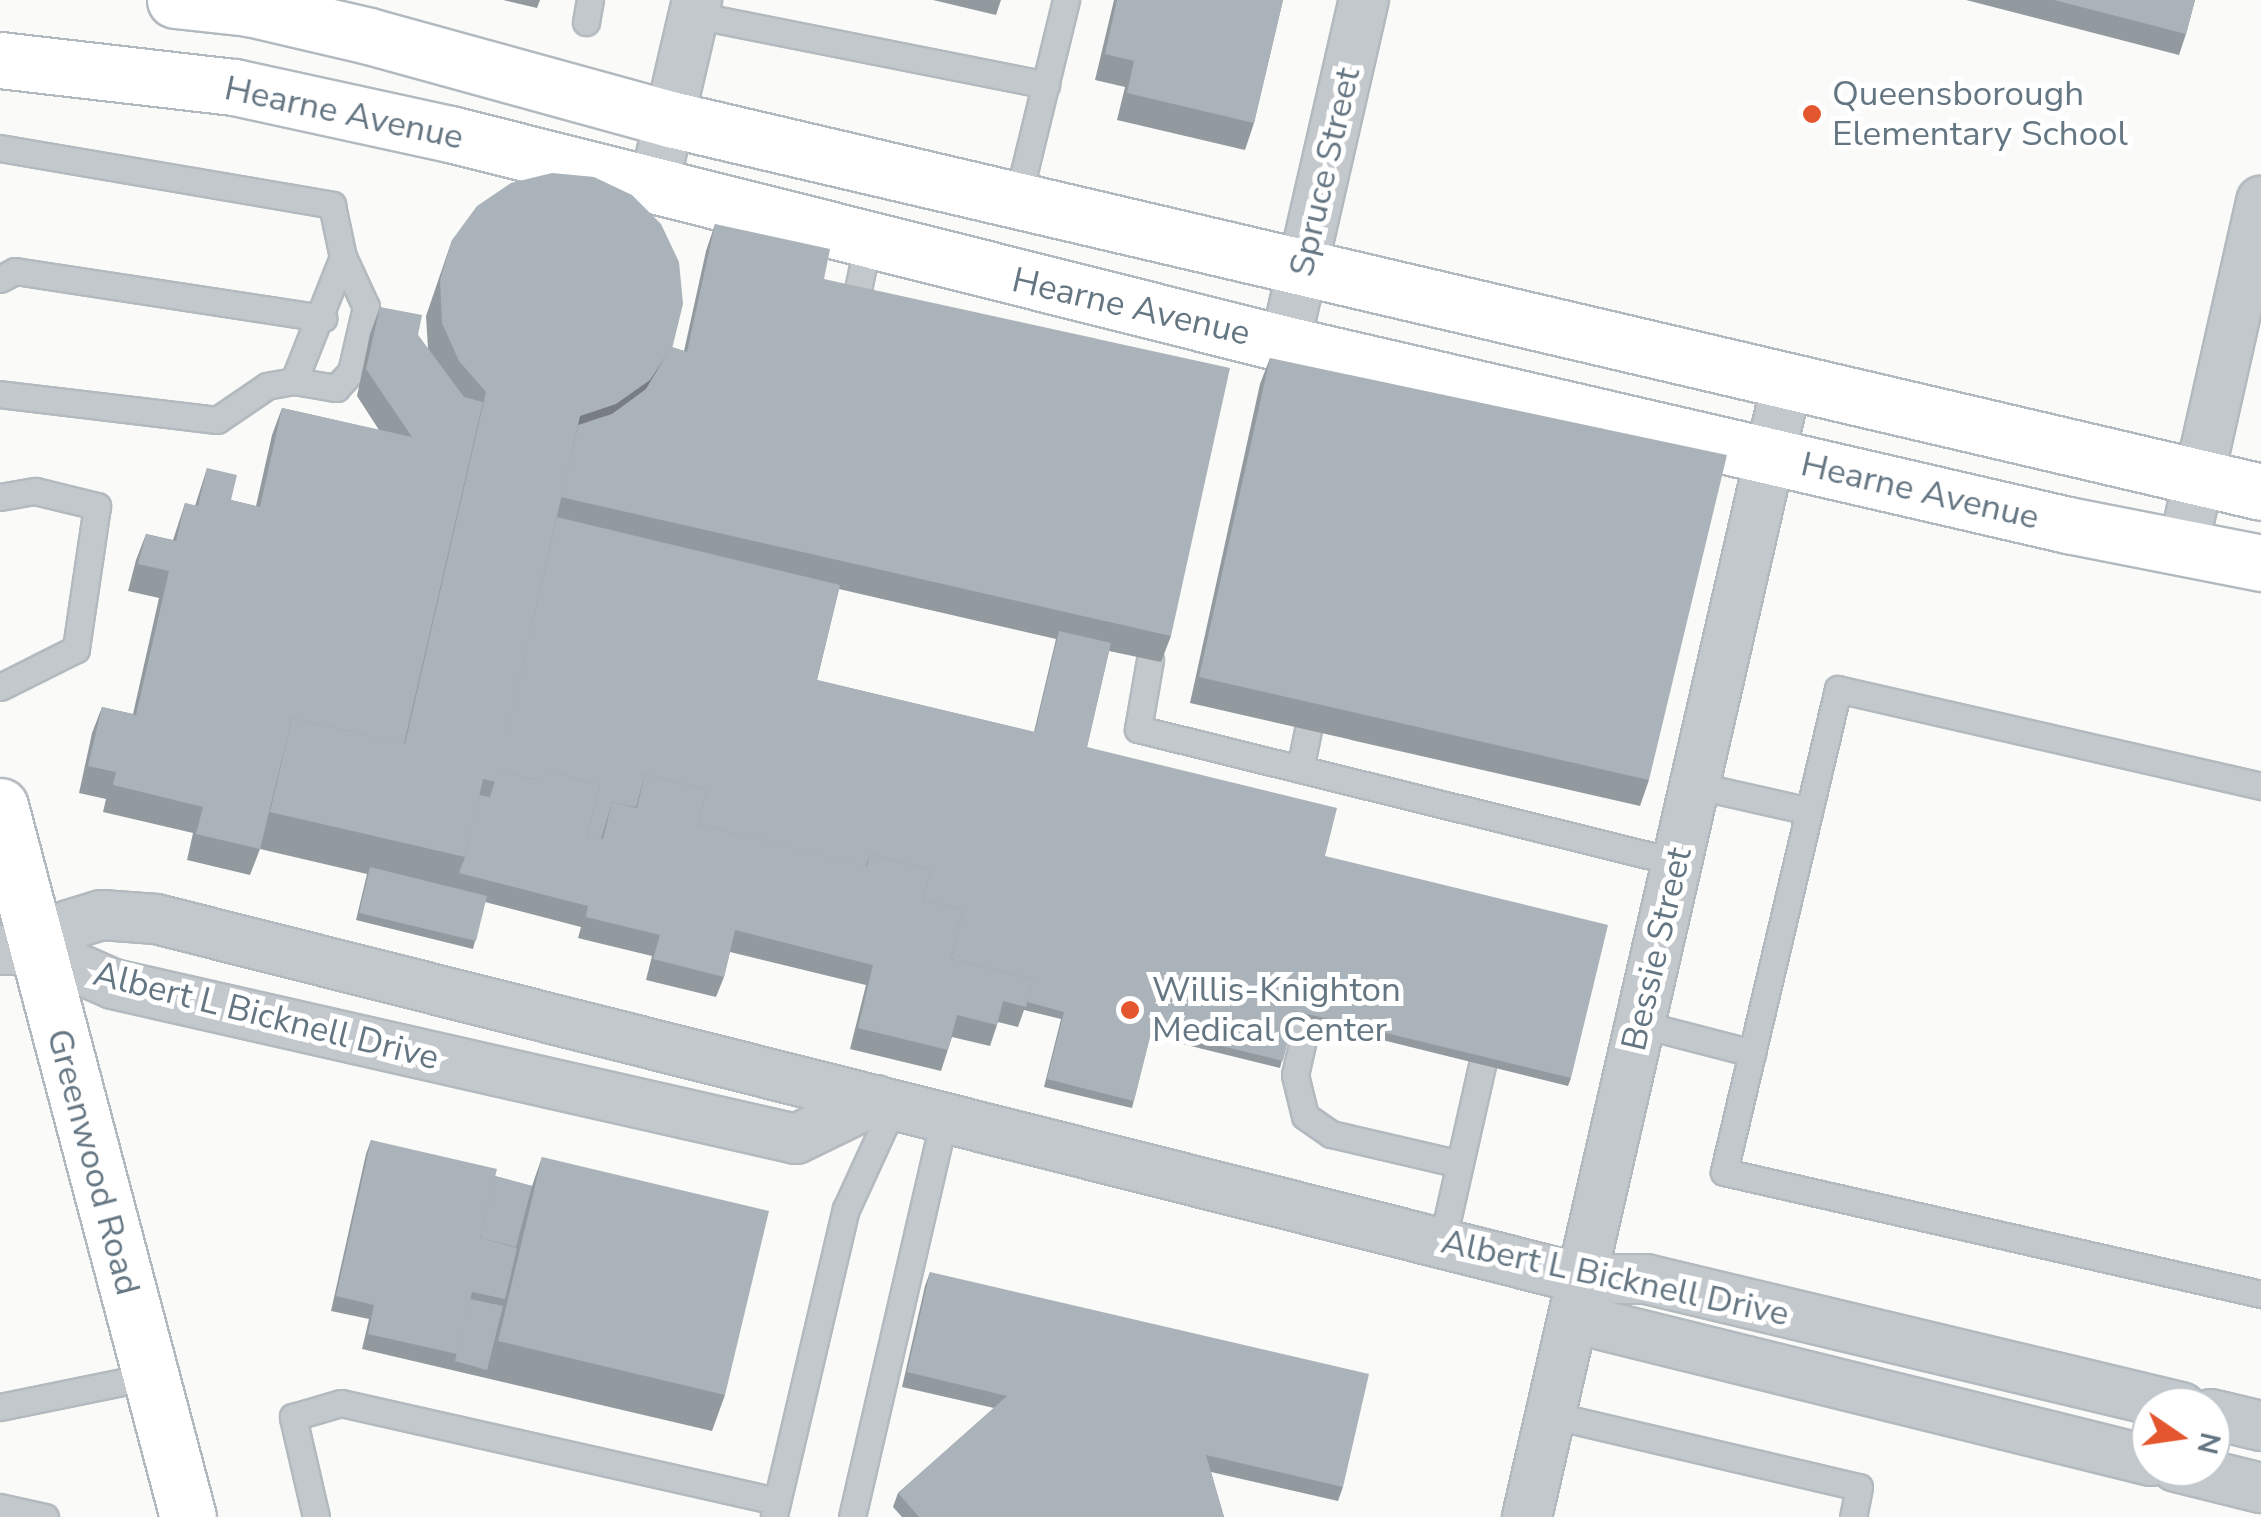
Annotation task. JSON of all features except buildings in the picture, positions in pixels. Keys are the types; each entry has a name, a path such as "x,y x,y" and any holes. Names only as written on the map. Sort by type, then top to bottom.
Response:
{"main road":[{"path":"175,0 329,14 670,119 2261,492"},
{"path":"322,106 329,14"},
{"name":"Hearne Avenue","path":"0,60 215,84 322,106 654,185 1221,338 1285,344 1770,456 2261,563"},
{"path":"868,241 884,169"},
{"name":"Greenwood Road","path":"0,806 18,950 152,1376 188,1517"}],"street":[{"name":"Spruce Street","path":"1285,344 1364,0"},
{"path":"654,185 695,7"},
{"path":"2182,548 2261,201"},
{"name":"Bessie Street","path":"1527,1517 1787,382"},
{"name":"Albert L Bicknell Drive","path":"18,950 69,925 132,914 1442,1244 1578,1299 2131,1455"},
{"name":"Albert L Bicknell Drive","path":"18,950 113,984 796,1138 885,1102"},
{"name":"Albert L Bicknell Drive","path":"1578,1299 1646,1279 2131,1395"},
{"path":"2231,1419 2261,1426"},
{"path":"2231,1481 2261,1488"}],"lane":[{"path":"1017,201 1066,0"},
{"path":"695,7 1046,85"},
{"path":"0,148 332,204 343,257 366,307 351,372 336,388 294,382 266,386 217,420 0,394"},
{"path":"853,314 868,241"},
{"path":"294,382 323,318 343,257"},
{"path":"0,280 16,270 323,318"},
{"path":"0,496 35,492 97,506 76,648 0,687"},
{"path":"1150,660 1138,730 1676,862"},
{"path":"1300,769 1329,681"},
{"path":"2261,786 1838,689 1724,1172 2261,1294"},
{"path":"1694,785 1809,811"},
{"path":"1306,1022 1295,1075 1305,1116 1331,1134 1460,1164"},
{"path":"1640,1024 1752,1053"},
{"path":"1442,1244 1482,1065"},
{"path":"316,1517 293,1416 340,1403 775,1509 846,1209 885,1102"},
{"path":"852,1517 944,1117"},
{"path":"0,1407 152,1376"},
{"path":"1550,1415 1859,1487 1853,1517"},
{"path":"0,1508 46,1517"}],"place":[{"name":"Queensborough Elementary School","path":"1812,114"},
{"name":"Willis-Knighton Medical Center","path":"1130,1010"}]}
